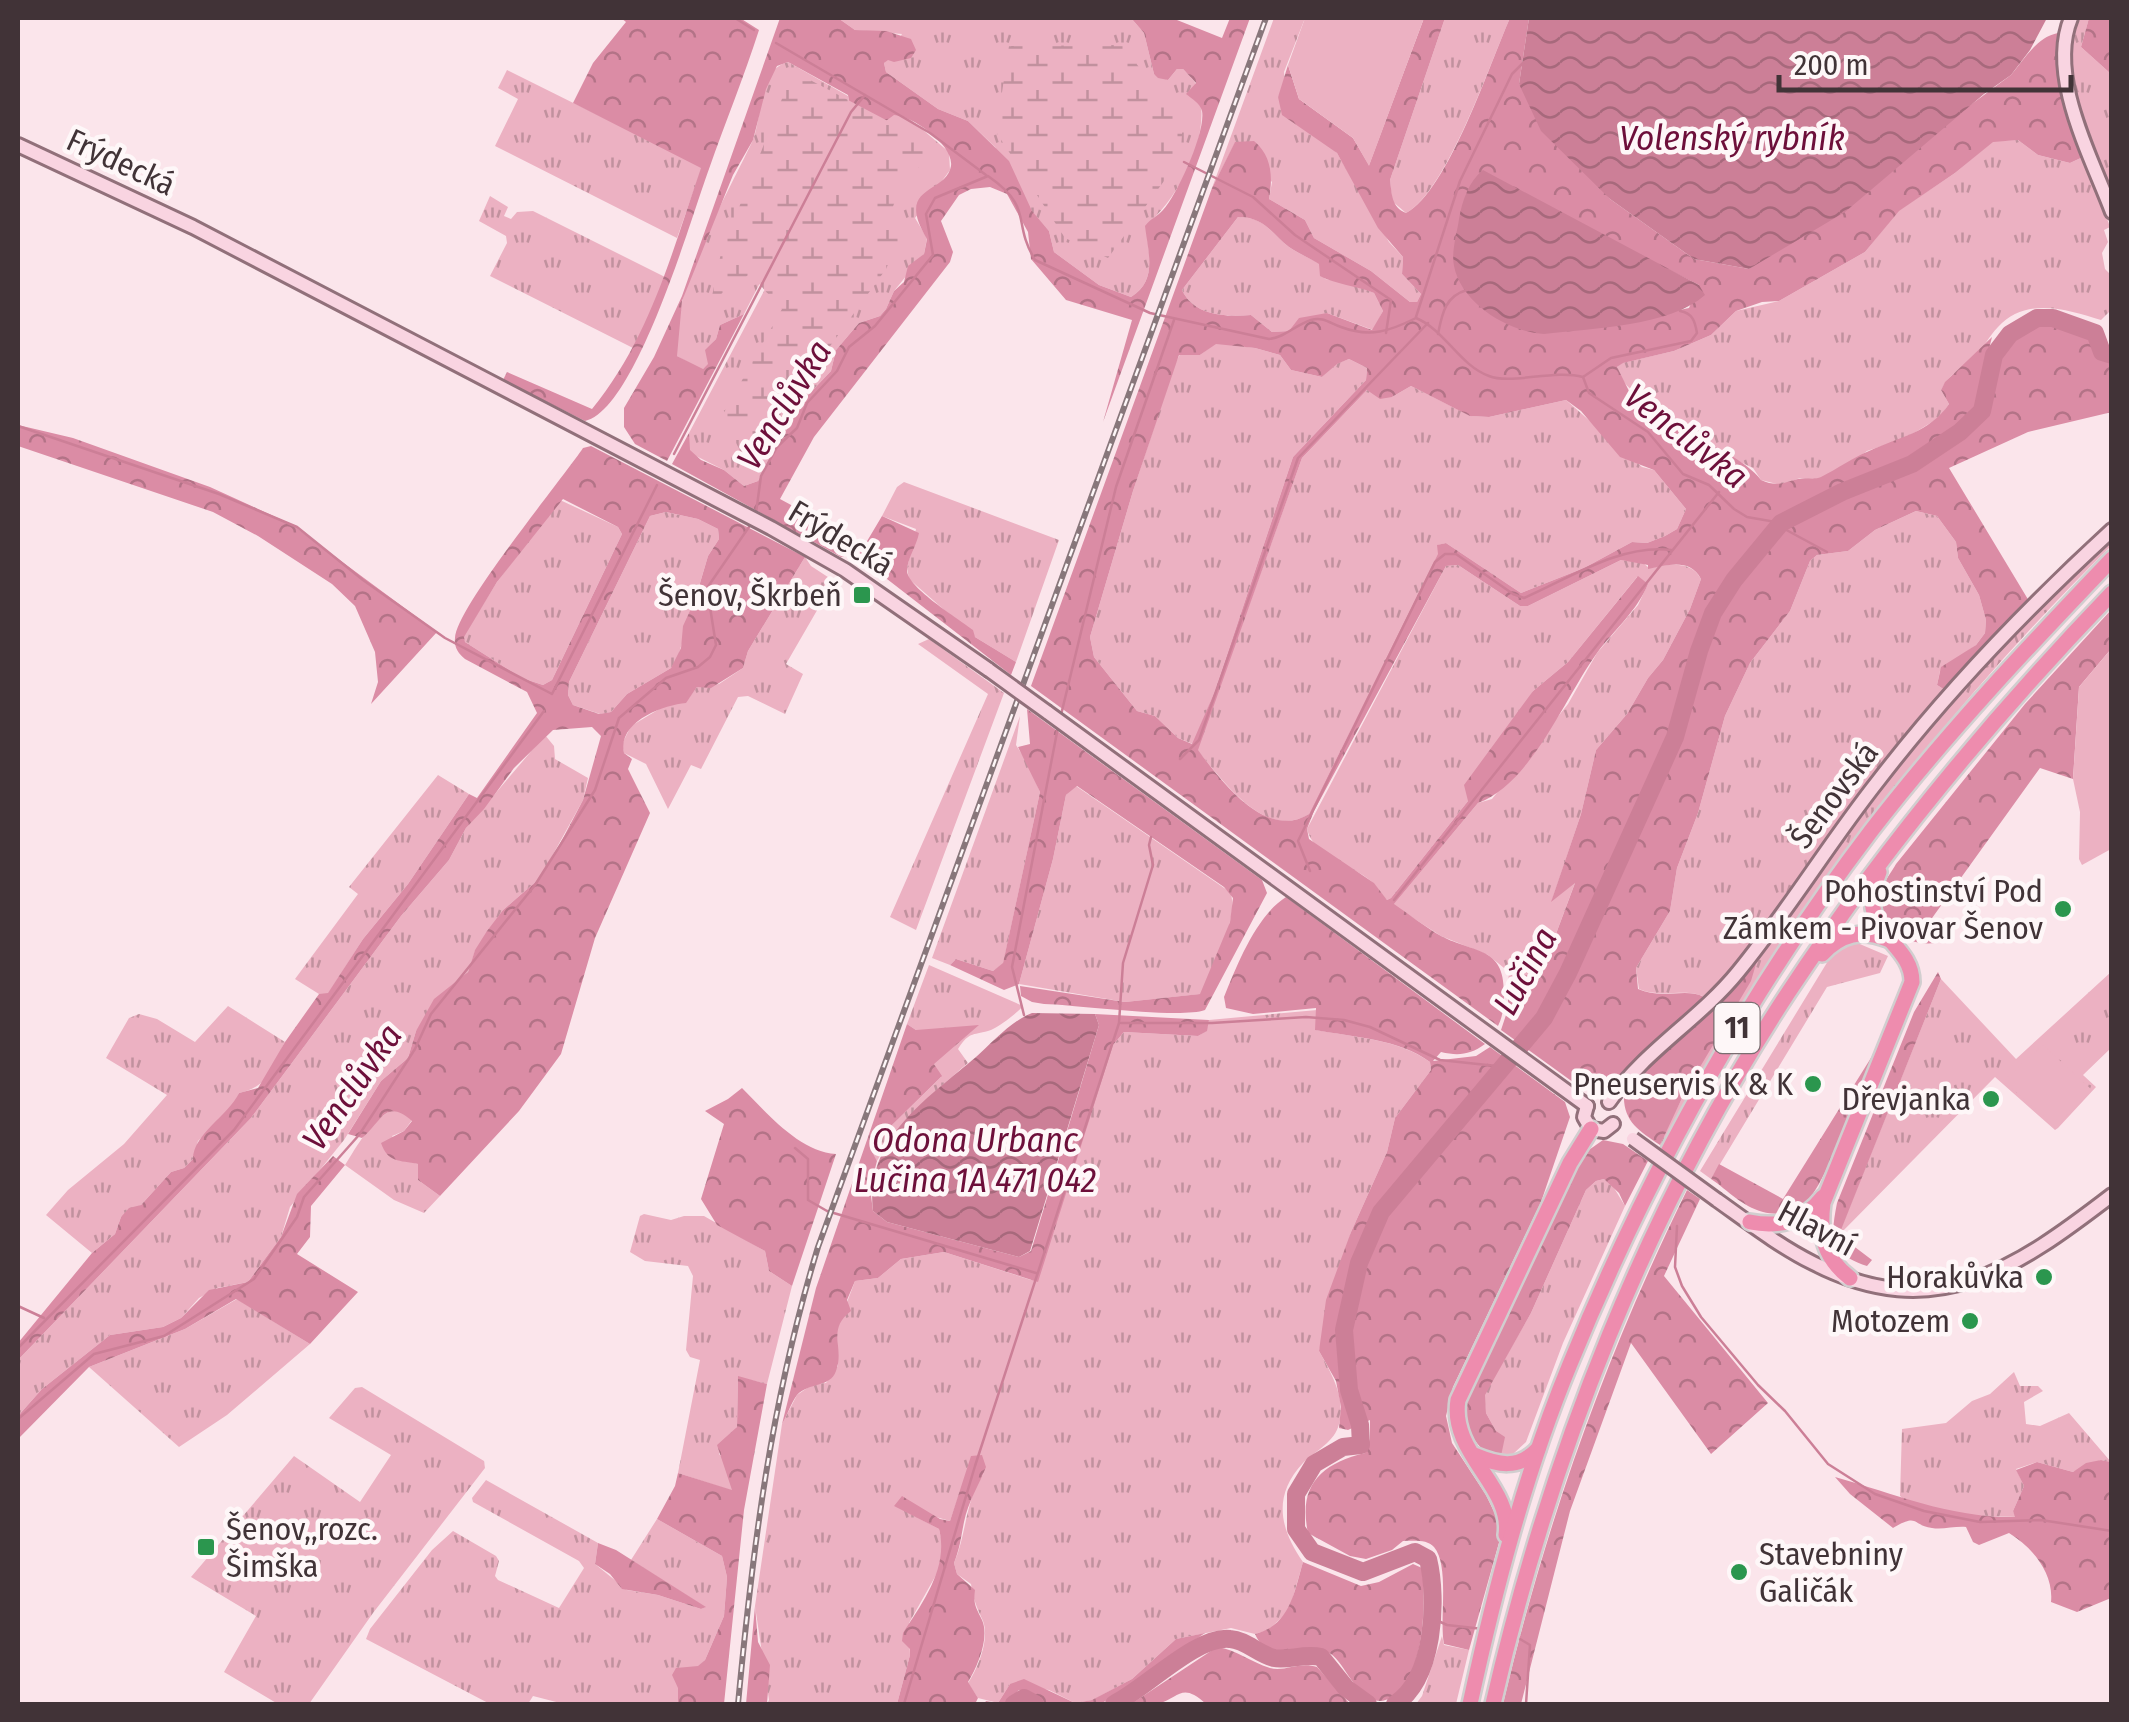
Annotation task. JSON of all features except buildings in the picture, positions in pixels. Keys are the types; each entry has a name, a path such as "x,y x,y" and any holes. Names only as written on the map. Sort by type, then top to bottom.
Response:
{"highway":[{"name":"11","path":"1470,1704 1500,1579 1550,1420 1584,1331 1631,1229 1709,1078 1821,900 1910,782 2001,676 2112,559"},
{"name":"11","path":"1493,1704 1546,1514 1589,1386 1690,1164 1788,994 1904,830 2018,694 2112,592"},
{"path":"1850,1278 1830,1259 1822,1240 1821,1218 1828,1189 1910,990 1910,967 1874,916 1873,890 1904,830"},
{"path":"1788,994 1802,984 1821,956 1838,940 1861,933 1888,940"},
{"path":"1500,1579 1498,1566 1506,1517 1457,1424 1461,1392 1570,1162 1592,1128"},
{"path":"1750,1222 1773,1225 1796,1220 1814,1207 1828,1189"},
{"path":"1474,1455 1504,1465 1522,1462 1540,1446 1550,1420"}],"main road":[{"path":"2071,18 2064,52 2066,80 2112,212"},
{"name":"Frýdecká","path":"18,145 230,246 845,570 989,670 1587,1106"},
{"name":"Šenovská","path":"1609,1102 1646,1060 1735,976 1844,824 1934,711 2036,600 2112,530"},
{"path":"1598,1099 1609,1102 1616,1112 1613,1124 1604,1130 1592,1128 1584,1116 1587,1106 1598,1099"},
{"name":"Hlavní","path":"1613,1124 1810,1262 1850,1278 1914,1289 1938,1288 1985,1277 2030,1256 2112,1195"}],"green space":[{"path":"621,18 740,18 759,30 642,349 604,409 585,421 503,380 507,372 592,409 644,324 701,168 573,103 593,63 626,22"},
{"path":"780,18 838,18 855,30 886,31 911,39 916,50 911,58 888,60 884,63 886,72 938,109 968,121 1009,161 1032,211 1049,231 1054,252 1099,285 1131,297 1148,274 1145,226 1176,191 1195,148 1202,111 1186,94 1196,83 1183,69 1177,69 1168,80 1154,74 1144,33 1131,18 1172,18 1222,38 1230,18 1250,18 1103,422 1132,320 1066,300 1031,259 1028,232 1007,194 990,187 959,195 941,221 953,252 950,262 814,437 780,499 856,540 848,555 841,557 672,464 689,433 690,450 701,460 724,470 744,486 758,481 788,427 790,414 831,371 836,350 859,323 880,316 886,309 894,291 904,282 908,266 924,254 927,239 918,221 919,199 947,175 951,166 946,149 921,126 894,115 883,123 850,107 848,95 788,62 777,66 766,89 753,140 733,175 682,301 677,356 703,369 708,364 705,350 716,339 720,325 744,314 667,461 635,444 624,427 624,408 654,357 682,296"},
{"path":"838,18 1131,18 1144,33 1154,74 1168,80 1177,69 1183,69 1196,84 1201,105 1201,124 1191,162 1171,198 1146,226 1149,265 1139,290 1131,297 1099,285 1054,252 1049,231 1032,212 995,147 968,121 938,109 886,72 884,63 902,34 855,30"},
{"path":"1274,18 1305,18 1278,97 1337,153 1389,242 1403,257 1402,274 1421,294 1417,302 1410,302 1371,271 1314,238 1305,220 1269,199 1272,182 1235,143 1212,188"},
{"path":"1305,18 1424,18 1369,166 1353,138 1299,99 1288,65"},
{"path":"1424,18 1445,18 1390,180 1395,204 1406,213 1422,200 1452,153 1510,18 1529,18 1519,84 1610,199 1694,259 1749,269 2011,75 2037,44 2058,33 2061,95 2085,156 2070,163 2038,155 2018,140 1993,142 1899,211 1865,252 1779,301 1736,311 1711,335 1674,351 1617,367 1629,391 1665,412 1683,436 1725,452 1761,480 1775,484 1821,477 1932,422 1949,404 1941,390 1945,382 1992,337 1974,409 1958,425 1912,454 1919,465 1975,426 1988,404 1995,365 2003,349 2016,335 2034,327 2053,325 2075,331 2089,340 2098,355 2111,359 2112,412 2028,432 1949,468 2029,601 1945,690 1937,685 1941,667 1976,645 1985,633 1986,620 1979,595 1958,558 1956,542 1937,516 1916,511 1875,530 1848,551 1817,555 1810,561 1790,611 1750,663 1725,716 1698,813 1677,868 1670,911 1636,968 1638,989 1704,997 1610,1086 1594,1092 1577,1085 1501,1030 1508,1009 1508,983 1519,975 1541,974 1575,883 1551,902 1581,814 1596,750 1627,714 1663,660 1690,609 1701,579 1691,568 1678,565 1648,569 1648,565 1621,560 1528,606 1520,606 1458,565 1446,566 1314,811 1307,829 1309,839 1374,883 1387,900 1391,898 1468,801 1464,785 1533,691 1568,662 1638,576 1648,584 1632,611 1597,653 1531,758 1497,793 1478,803 1394,904 1441,936 1494,960 1500,968 1504,995 1498,1026 1031,686 1212,188 1235,142 1254,141 1260,147 1270,167 1269,199 1305,220 1314,238 1371,271 1410,302 1417,302 1421,294 1402,274 1403,257 1378,228 1337,153 1282,115 1278,97 1288,65 1299,99 1353,138 1369,165","holes":["1238,217 1262,223 1289,247 1319,264 1320,276 1374,293 1383,311 1372,330 1327,313 1299,318 1289,331 1272,332 1251,315 1221,315 1203,310 1187,299 1182,290","1644,257 1699,285 1689,308 1592,328","1216,344 1255,348 1280,355 1291,370 1322,377 1349,359 1367,368 1366,380 1293,457 1215,691 1192,744 1178,738 1155,716 1137,711 1094,657 1090,637 1179,355 1200,355","1411,386 1470,416 1489,417 1566,400 1581,411 1620,457 1654,470 1686,509 1677,529 1665,536 1647,543 1632,542 1584,568 1521,593 1446,543 1437,545 1438,554 1309,814 1277,820 1246,804 1198,750 1302,458 1367,390 1380,399"]},
{"path":"1445,18 1510,18 1452,153 1437,180 1406,213 1392,201 1390,180"},
{"path":"2077,18 2089,18 2081,47 2111,74 2111,196 2074,87"},
{"path":"2089,18 2111,18 2111,74 2081,47"},
{"path":"1123,45 1151,84 1184,109 1180,159 1108,258 1065,238 996,132 1009,46"},
{"path":"788,62 848,96 850,107 744,314 720,325 716,339 706,350 709,364 702,370 677,356 681,306 701,247 752,142 766,84 778,67"},
{"path":"507,70 702,167 677,238 495,146 518,99 498,88"},
{"path":"793,71 941,149 903,181 890,214 900,237 886,269 746,462 722,416 782,309 750,274 711,301 721,253"},
{"path":"858,113 902,115 910,119 949,152 950,170 915,218 927,238 924,254 894,291 880,316 859,323 836,350 831,371 790,414 788,427 758,481 744,486 724,470 694,455 689,450 689,433"},
{"path":"2018,140 2038,155 2070,163 2085,156 2110,227 2104,230 2108,242 2102,253 2105,269 2111,275 2111,310 2101,320 2048,308 2021,311 2009,317 1944,385 1941,390 1949,404 1940,417 1906,438 1867,451 1819,479 1800,478 1781,485 1761,480 1753,468 1700,438 1683,436 1663,410 1630,388 1620,376 1617,367 1622,363 1674,351 1711,335 1736,311 1779,301 1865,252 1898,211 1955,173 1993,141"},
{"path":"490,196 508,207 504,216 511,219 517,212 533,211 665,277 633,348 490,276 507,243 506,236 479,221"},
{"path":"1238,217 1255,219 1289,247 1320,264 1325,279 1355,284 1374,293 1383,311 1373,330 1327,313 1290,331 1272,332 1251,315 1221,315 1194,305 1182,290"},
{"path":"1216,343 1280,355 1291,370 1322,377 1336,364 1349,359 1367,368 1366,380 1293,457 1215,691 1193,744 1178,738 1155,716 1137,711 1094,657 1090,637 1175,364 1180,354 1200,355"},
{"path":"1411,386 1471,416 1489,417 1566,400 1642,467 1654,470 1686,509 1677,529 1665,536 1647,543 1632,542 1584,568 1521,593 1446,543 1438,545 1439,554 1309,814 1293,820 1276,820 1246,803 1197,750 1302,458 1367,390 1392,397"},
{"path":"18,425 73,438 210,487 291,524 437,632 371,704 378,682 375,652 355,606 332,584 213,512 18,446"},
{"path":"591,446 805,557 748,651 743,668 711,688 697,687 686,703 644,717 628,732 624,753 632,759 628,769 650,813 595,938 561,1054 519,1111 440,1196 418,1180 418,1164 395,1160 381,1143 404,1131 412,1121 403,1114 389,1112 362,1138 348,1134 381,1081 408,1058 416,1031 434,999 468,972 487,931 503,910 540,878 551,861 583,800 601,736 592,727 553,730 514,768 466,828 449,860 401,916 251,1118 18,1360 18,1343 92,1253 115,1234 121,1217 129,1208 141,1205 171,1172 184,1168 193,1159 199,1141 239,1093 258,1088 319,994 328,993 469,794 477,798 537,713 527,692 465,659 455,638 472,600 583,448","holes":["563,499 618,527 622,534 552,680 543,685 522,678 465,642 464,637 497,582","666,512 698,519 718,529 719,539 708,556 683,626 681,648 671,668 627,694 611,712 599,714 573,705 568,695 569,682 650,516"]},
{"path":"904,482 1059,540 1016,662 975,637 909,579 907,568 916,529 882,516 897,487"},
{"path":"560,500 618,527 622,534 552,680 543,685 522,678 463,637 497,582"},
{"path":"1916,511 1937,516 1956,542 1958,558 1979,595 1986,620 1985,633 1976,645 1940,671 1937,685 1945,690 1839,821 1736,965 1704,997 1639,989 1636,968 1670,911 1677,868 1698,813 1725,716 1750,663 1790,611 1810,561 1817,555 1848,551 1875,530"},
{"path":"666,512 698,519 718,529 719,539 708,556 677,660 671,668 627,694 611,712 600,714 573,705 568,695 569,682 650,516"},
{"path":"882,516 919,533 907,566 910,578 973,630 975,637 1016,662 1011,675 887,579 869,572 871,566 857,558"},
{"path":"2111,536 2111,546 1982,683 1863,829 1757,984 1663,1148 1660,1145 1671,1119 1754,965 1749,968 1884,780 1986,660"},
{"path":"805,557 811,566 834,581 786,664 803,674 785,714 748,696 738,697 701,769 691,765 668,809 646,764 624,753 622,744 631,726 666,705 689,698 697,687 719,684 743,668 748,651"},
{"path":"1621,560 1642,562 1649,568 1685,566 1701,579 1663,660 1627,714 1596,750 1581,814 1552,900 1576,880 1541,974 1519,975 1508,983 1509,972 1488,955 1441,936 1393,905 1478,803 1492,799 1568,704 1597,653 1638,605 1648,584 1637,577 1568,662 1533,691 1468,801 1391,898 1387,900 1371,881 1325,853 1307,829 1446,566 1458,565 1520,606 1528,606"},
{"path":"2111,610 2111,649 2079,687 2073,779 2040,768 1922,932 1941,942 1904,938 1887,923 1880,900 1896,864 2025,704"},
{"path":"929,639 1004,693 916,930 890,917 988,694 918,644"},
{"path":"2111,649 2111,849 2082,865 2080,812 2073,779 2079,687"},
{"path":"1027,709 1262,880 1267,893 1205,1010 1128,1011 1044,1004 1021,996 1020,986 1125,1002 1200,994 1230,922 1233,898 1224,887 1077,786 1066,795 1019,984 1004,990 950,965 956,959 993,971 1003,963 1040,792 1018,747 1030,744"},
{"path":"1020,716 1016,745 1040,792 1003,964 993,971 956,959 950,965 932,958"},
{"path":"545,735 554,746 555,759 588,778 583,800 540,878 503,910 475,951 468,972 416,1031 408,1058 381,1081 344,1140 290,1207 281,1237 248,1282 217,1288 199,1298 181,1318 163,1327 110,1335 42,1389 18,1416 18,1360 251,1118 401,916 449,860 466,828"},
{"path":"438,775 469,794 408,884 363,939 328,994 319,994 295,979 358,894 349,887"},
{"path":"1076,786 1230,892 1232,915 1201,994 1125,1002 1019,984 1066,795"},
{"path":"1286,897 1485,1044 1464,1054 1441,1052 1433,1061 1476,1056 1490,1047 1565,1102 1570,1117 1541,1202 1453,1387 1446,1416 1452,1443 1497,1518 1500,1539 1469,1650 1444,1644 1442,1567 1431,1544 1403,1541 1392,1550 1366,1559 1350,1556 1308,1533 1306,1502 1316,1480 1336,1464 1365,1453 1370,1439 1370,1420 1348,1430 1339,1428 1341,1407 1336,1381 1319,1351 1326,1300 1387,1152 1395,1118 1431,1070 1430,1062 1404,1048 1315,1030 1316,1008 1253,1014 1226,1008 1224,997 1249,942 1265,916"},
{"path":"1855,942 1888,956 1880,973 1827,987 1711,1179 1700,1171 1831,956"},
{"path":"1756,964 1751,981 1684,1094 1660,1145 1629,1119 1624,1095 1651,1061"},
{"path":"929,965 1023,1006 1008,1020 966,1039 958,1049 968,1063 907,1120 877,1161 871,1153 890,1127 941,1077 916,1030 907,1024"},
{"path":"1938,972 1941,979 1839,1235 1872,1260 1867,1266 1839,1250 1834,1235 1837,1203 1914,1012"},
{"path":"2111,972 2111,1048 2083,1075 2096,1087 2058,1128 2055,1130 1995,1077 1838,1236 1941,979 2016,1059"},
{"path":"228,1006 285,1042 272,1068 257,1086 239,1093 233,1107 198,1141 193,1159 184,1168 171,1172 141,1205 121,1217 115,1234 92,1253 46,1215 68,1190 124,1144 167,1095 106,1058 129,1018 139,1014 157,1019 195,1042"},
{"path":"1317,1010 1316,1030 1404,1048 1430,1062 1431,1070 1395,1118 1387,1152 1351,1232 1319,1351 1336,1386 1341,1414 1333,1436 1293,1475 1283,1500 1285,1525 1303,1562 1289,1611 1268,1630 1255,1634 1231,1628 1176,1639 1132,1679 1093,1700 1075,1703 1049,1690 1010,1684 998,1703 978,1698 968,1683 982,1653 985,1628 971,1584 957,1574 954,1563 973,1494 984,1473 960,1492 950,1521 894,1505 939,1529 943,1546 940,1568 909,1623 910,1655 897,1704 767,1704 755,1606 782,1424 797,1395 813,1384 826,1383 838,1366 837,1329 855,1281 878,1278 901,1259 944,1252 1031,1280 1113,1045 1124,1032 1198,1036 1206,1031 1209,1020"},
{"path":"1095,1014 1209,1020 1207,1031 1198,1036 1124,1032 1113,1045 1038,1282 944,1252 901,1259 878,1278 855,1281 847,1300 851,1311 839,1325 836,1371 829,1380 797,1395 782,1424 816,1288 907,1024 916,1030 979,1025 934,1064 942,1076 890,1127 872,1152 877,1161 870,1188 873,1211 887,1222 1019,1257 1031,1251 1099,1025"},
{"path":"2043,1045 2092,1090 2056,1127 2003,1081"},
{"path":"1874,1053 1831,1160 1801,1208 1792,1212 1763,1212 1711,1179 1719,1164 1783,1199"},
{"path":"742,1088 796,1139 822,1152 836,1154 792,1286 769,1271 765,1251 717,1225 701,1199 724,1124 705,1111"},
{"path":"390,1111 400,1111 412,1120 404,1131 392,1136 411,1162 418,1164 418,1180 440,1196 424,1213 394,1200 345,1165 370,1128"},
{"path":"1603,1140 1623,1144 1648,1161 1625,1206 1619,1193 1604,1179 1586,1190 1531,1313 1485,1395 1486,1413 1496,1431 1505,1437 1501,1456 1488,1455 1469,1431 1465,1402 1573,1173 1586,1152"},
{"path":"333,1156 345,1165 311,1206 310,1237 297,1254 358,1292 310,1344 236,1299 185,1329 89,1367 18,1439 18,1416 42,1389 110,1335 163,1327 181,1318 209,1290 248,1282 281,1237 297,1194"},
{"path":"1604,1179 1611,1183 1625,1206 1563,1343 1526,1442 1513,1454 1501,1456 1484,1395 1531,1313 1586,1190"},
{"path":"1687,1190 1700,1199 1664,1276 1768,1403 1711,1454 1631,1343 1570,1511 1521,1704 1503,1704 1538,1571 1580,1442 1630,1315"},
{"path":"640,1216 671,1220 704,1216 765,1251 769,1271 792,1286 767,1384 738,1377 737,1427 719,1454 725,1460 733,1491 678,1473 700,1360 690,1357 686,1350 693,1276 688,1266 645,1261 630,1252"},
{"path":"237,1299 310,1344 227,1415 179,1447 89,1367 185,1329"},
{"path":"2014,1372 2020,1386 2038,1386 2043,1391 2024,1402 2026,1424 2040,1426 2069,1413 2111,1462 2101,1460 2073,1472 2037,1462 2016,1469 2024,1486 2013,1511 2016,1517 1964,1515 1907,1502 1900,1496 1902,1429 1946,1423 1972,1401 1990,1394"},
{"path":"738,1376 767,1384 744,1510 724,1704 678,1704 678,1688 672,1675 676,1668 698,1666 705,1660 724,1616 727,1577 722,1556 657,1519 678,1473 732,1490 717,1445 737,1427"},
{"path":"362,1387 484,1461 485,1468 373,1613 309,1704 278,1704 224,1672 256,1616 191,1577 294,1456 360,1502 391,1455 329,1418 355,1388"},
{"path":"982,1455 986,1467 968,1508 954,1563 957,1574 975,1590 974,1599 984,1627 981,1652 968,1682 978,1698 975,1704 897,1704 910,1655 902,1641 903,1633 932,1584 941,1543 939,1529 894,1506 902,1496 950,1521 971,1456"},
{"path":"2037,1462 2073,1472 2086,1463 2111,1462 2111,1598 2077,1612 2051,1602 2049,1581 2040,1562 2009,1533 1979,1545 1973,1542 1966,1527 1925,1527 1911,1521 1893,1528 1835,1477 1968,1514 2015,1517 2013,1511 2024,1486 2016,1470"},
{"path":"486,1480 598,1543 595,1564 627,1590 705,1607 631,1560 657,1519 722,1556 727,1577 724,1616 705,1660 678,1688 678,1704 564,1704 533,1696 528,1704 490,1704 366,1639 432,1550 453,1531 496,1556 498,1580 559,1608 584,1568 579,1561 473,1502"},
{"path":"598,1543 616,1550 706,1607 701,1609 658,1595 622,1589 595,1564"},
{"path":"1303,1562 1361,1586 1379,1582 1413,1564 1422,1568 1424,1599 1418,1653 1405,1684 1395,1695 1384,1701 1365,1695 1337,1660 1321,1650 1279,1651 1261,1644 1255,1634 1276,1623 1289,1606"},
{"path":"755,1606 758,1642 770,1665 767,1704 746,1704"},
{"path":"1205,1633 1101,1704 1046,1704 1031,1692 1019,1690 1006,1704 984,1704 998,1703 1010,1684 1024,1679 1075,1703 1092,1700 1132,1679 1176,1639"},
{"path":"1442,1636 1444,1645 1469,1650 1456,1704 1416,1704 1422,1696"},
{"path":"1217,1647 1270,1668 1317,1667 1350,1704 1206,1704 1186,1692 1155,1705 1131,1704"}],"water":[{"name":"Volenský rybník","path":"1529,18 2047,18 2011,75 1845,212 1749,269 1694,259 1610,199 1541,131 1519,84"},
{"path":"1483,170 1699,285 1705,295 1671,314 1606,327 1544,334 1502,321 1466,292 1453,261 1464,198"},
{"name":"Odona Urbanc Lučina 1A 471 042","path":"1032,1013 1095,1014 1099,1025 1030,1251 1019,1257 887,1222 873,1211 873,1185 889,1141 920,1105 1010,1026"}],"waterway":[{"path":"735,18 754,30"},
{"path":"776,43 930,133 986,175"},
{"path":"1416,317 1460,181 1512,74 1523,63"},
{"path":"674,454 851,112 865,95"},
{"path":"1184,162 1253,197 1295,235 1391,300 1386,333"},
{"name":"Venclůvka","path":"756,513 761,476 777,447 797,428 807,403 837,371 849,347 875,326 933,255 926,214 935,198 988,176 1012,197 1035,260 1150,313 1269,339 1315,319 1371,332 1416,318 1469,364 1489,376 1583,377 1589,393 1648,432 1683,474 1709,485 1747,517 1781,523"},
{"path":"1438,334 1449,301 1467,290"},
{"path":"1583,377 1611,358 1691,341 1697,333 1694,322 1680,311"},
{"name":"Lučina","path":"1395,1704 1418,1677 1430,1638 1433,1595 1428,1559 1415,1552 1363,1572 1312,1552 1296,1529 1296,1494 1314,1464 1343,1447 1361,1445 1360,1425 1349,1390 1344,1330 1359,1263 1381,1212 1544,1018 1675,737 1713,613 1734,580 1781,523 1842,492 1912,464 1960,432 1982,411 1994,355 2010,334 2037,318 2053,318 2095,333 2102,352 2112,355"},
{"path":"1061,715 1116,487 1174,320"},
{"path":"1180,759 1199,740 1298,458 1428,323"},
{"path":"18,426 219,494 297,527 445,638 552,694 657,485"},
{"path":"1394,900 1719,492"},
{"name":"Venclůvka","path":"18,1419 94,1354 164,1336 254,1279 297,1217 304,1197 359,1135 415,1049 431,1014 535,885 595,790 619,718 666,678 698,667 710,657 716,645 707,588 751,524"},
{"path":"1779,526 1827,552"},
{"path":"1310,871 1298,841 1435,562 1445,554 1456,554 1524,598 1614,557 1671,550"},
{"path":"18,1348 234,1130 544,711"},
{"path":"1024,1015 1012,967 1058,727"},
{"path":"904,1704 975,1466 1119,1023 1123,963 1153,865 1151,837"},
{"path":"1121,1023 1306,1017 1344,1020 1370,1027 1440,1060 1506,1067"},
{"path":"795,1148 808,1159 808,1200 827,1211 1036,1273"},
{"path":"1677,1226 1675,1267 1701,1317 1828,1464 1875,1494 1924,1511 1980,1522 2041,1520 2112,1531"},
{"path":"18,1306 44,1318"},
{"path":"1434,1619 1447,1625 1483,1629"},
{"path":"1515,1636 1530,1645 1526,1704"},
{"name":"Lučina","path":"1114,1704 1202,1645 1230,1639 1274,1658 1321,1657 1346,1688 1368,1704"},
{"name":"Lučina","path":"1014,1704 1024,1698 1035,1704"}],"railway":[{"path":"738,1704 766,1474 788,1361 818,1247 1266,18"}],"place":[{"name":"Šenov, Škrbeň","path":"862,595"},
{"name":"Pohostinství Pod Zámkem - Pivovar Šenov","path":"2063,909"},
{"name":"Pneuservis K & K","path":"1813,1084"},
{"name":"Dřevjanka","path":"1991,1099"},
{"name":"Horakůvka","path":"2044,1277"},
{"name":"Motozem","path":"1970,1321"},
{"name":"Šenov,,rozc. Šimška","path":"206,1547"},
{"name":"Stavebniny Galičák","path":"1739,1572"}]}
